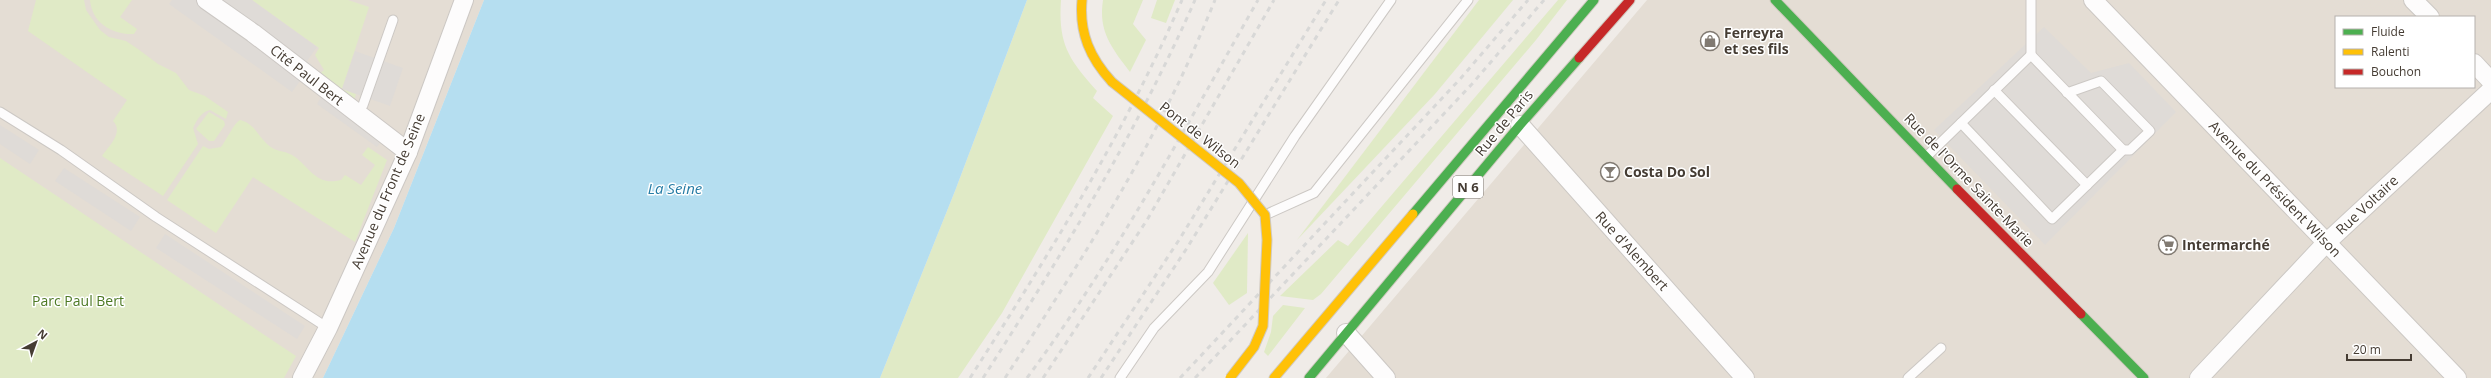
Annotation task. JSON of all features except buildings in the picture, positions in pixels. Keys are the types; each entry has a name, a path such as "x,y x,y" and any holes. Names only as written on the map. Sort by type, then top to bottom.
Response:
{"main road":[{"name":"Pont de Wilson","path":"1082,0 1082,25 1088,51 1112,82 1238,183 1258,204 1265,215"},
{"name":"Rue de Paris","path":"1274,378 1594,0"},
{"name":"Rue de Paris","path":"1309,378 1520,125 1630,0"},
{"name":"Rue de l'Orme Sainte-Marie","path":"1775,0 1926,157 2144,378"},
{"path":"1230,378 1254,347 1263,326 1267,240 1265,215"}],"street":[{"name":"Cité Paul Bert","path":"206,0 408,152"},
{"name":"Avenue du Front de Seine","path":"302,378 328,328 408,152 464,0"},
{"name":"Avenue du Président Wilson","path":"2093,0 2457,378"},
{"path":"2413,0 2429,16"},
{"path":"2475,64 2491,81"},
{"name":"Rue Voltaire","path":"2199,378 2326,243 2491,90"},
{"name":"Rue d'Alembert","path":"1520,125 1745,378"},
{"path":"1346,333 1386,378"}],"lane":[{"path":"1120,378 1154,328 1208,272 1295,136 1391,0"},
{"path":"1265,215 1314,193 1468,0"},
{"path":"2031,0 2031,55 2122,150"},
{"path":"357,113 363,105 393,20"},
{"path":"1926,157 2031,55"},
{"path":"1961,124 2052,219 2122,150 2130,150 2150,131 2101,81 2067,93"},
{"path":"1994,90 2087,185"},
{"path":"0,112 62,150 163,221 328,328"},
{"path":"1908,378 1941,348"}],"shaded area":[{"path":"0,0 484,0 394,228 323,378 0,378"},
{"path":"172,0 252,0 317,47 307,61 312,65 292,92 169,4"},
{"path":"1647,0 2491,0 2491,378 1326,378"},
{"path":"2044,27 2091,73 2129,63 2176,112 2045,245 1934,130"},
{"path":"355,51 403,68 390,106 342,89"},
{"path":"321,97 382,140 377,147 317,104"},
{"path":"0,125 39,150 30,164 0,144"},
{"path":"64,168 140,217 131,231 55,181"},
{"path":"165,234 305,326 297,339 156,248"}],"green space":[{"path":"36,0 84,0 86,10 100,30 109,37 126,41 158,64 176,73 189,90 205,96 228,112 226,119 210,110 204,113 196,122 193,128 198,144 163,196 102,156 116,134 116,125 113,121 127,100 28,31"},
{"path":"90,0 132,0 120,17 137,29 134,34 118,32 104,26 95,15"},
{"path":"252,0 348,0 369,7 342,89 356,94 354,100 316,77 324,70 315,55 319,48"},
{"path":"1027,0 1061,0 1061,28 1067,50 1087,80 1097,91 1093,98 1113,116 1002,313 958,378 880,378 955,191"},
{"path":"1103,0 1143,0 1133,24 1146,40 1130,72 1112,47 1105,31 1102,11"},
{"path":"1157,0 1175,0 1166,23 1151,18"},
{"path":"1479,0 1513,0 1435,94 1297,240"},
{"path":"1558,0 1567,0 1536,40 1321,294 1313,300 1280,296 1338,240 1348,246"},
{"path":"209,112 224,121 225,125 214,141 209,141 196,129"},
{"path":"240,120 249,124 270,147 292,155 313,174 325,180 341,180 345,175 361,185 375,165 362,155 368,147 387,160 355,242 253,177 216,233 167,200 203,146 209,149 221,147"},
{"name":"Parc Paul Bert","path":"0,158 296,356 284,378 0,378"},
{"path":"1248,233 1247,293 1229,305 1213,283"},
{"path":"1283,305 1305,308 1268,356 1264,352 1271,332 1273,316"}],"water":[{"name":"La Seine","path":"484,0 1027,0 955,191 880,378 323,378 394,228"}],"railway":[{"path":"970,378 1084,194 1135,99 1182,0"},
{"path":"983,378 1069,240 1123,146 1172,50 1195,0"},
{"path":"1005,378 1091,242 1132,173 1181,77 1215,0"},
{"path":"1027,378 1059,333 1120,240 1258,0"},
{"path":"1043,378 1147,220 1274,0"},
{"path":"1088,378 1179,240 1326,0"},
{"path":"1101,378 1187,248 1339,0"},
{"path":"1180,378 1461,78 1528,0"},
{"path":"1195,378 1472,84 1544,0"}],"traffic: fast":[{"path":"1413,214 1594,0"},
{"path":"1775,0 1957,189"},
{"path":"1309,378 1520,125 1579,58"},
{"path":"2081,314 2144,378"}],"traffic: slow":[{"path":"1082,0 1082,23 1084,34 1092,54 1104,73 1112,82"},
{"path":"1112,82 1239,183 1265,215 1267,240 1263,326 1254,347 1230,378"},
{"path":"1274,378 1413,214"}],"traffic: jam":[{"path":"1579,58 1630,0"},
{"path":"1957,189 2081,314"}],"place":[{"name":"Ferreyra et ses fils","path":"1710,41"},
{"name":"Costa Do Sol","path":"1610,172"},
{"name":"Intermarché","path":"2168,245"}]}
